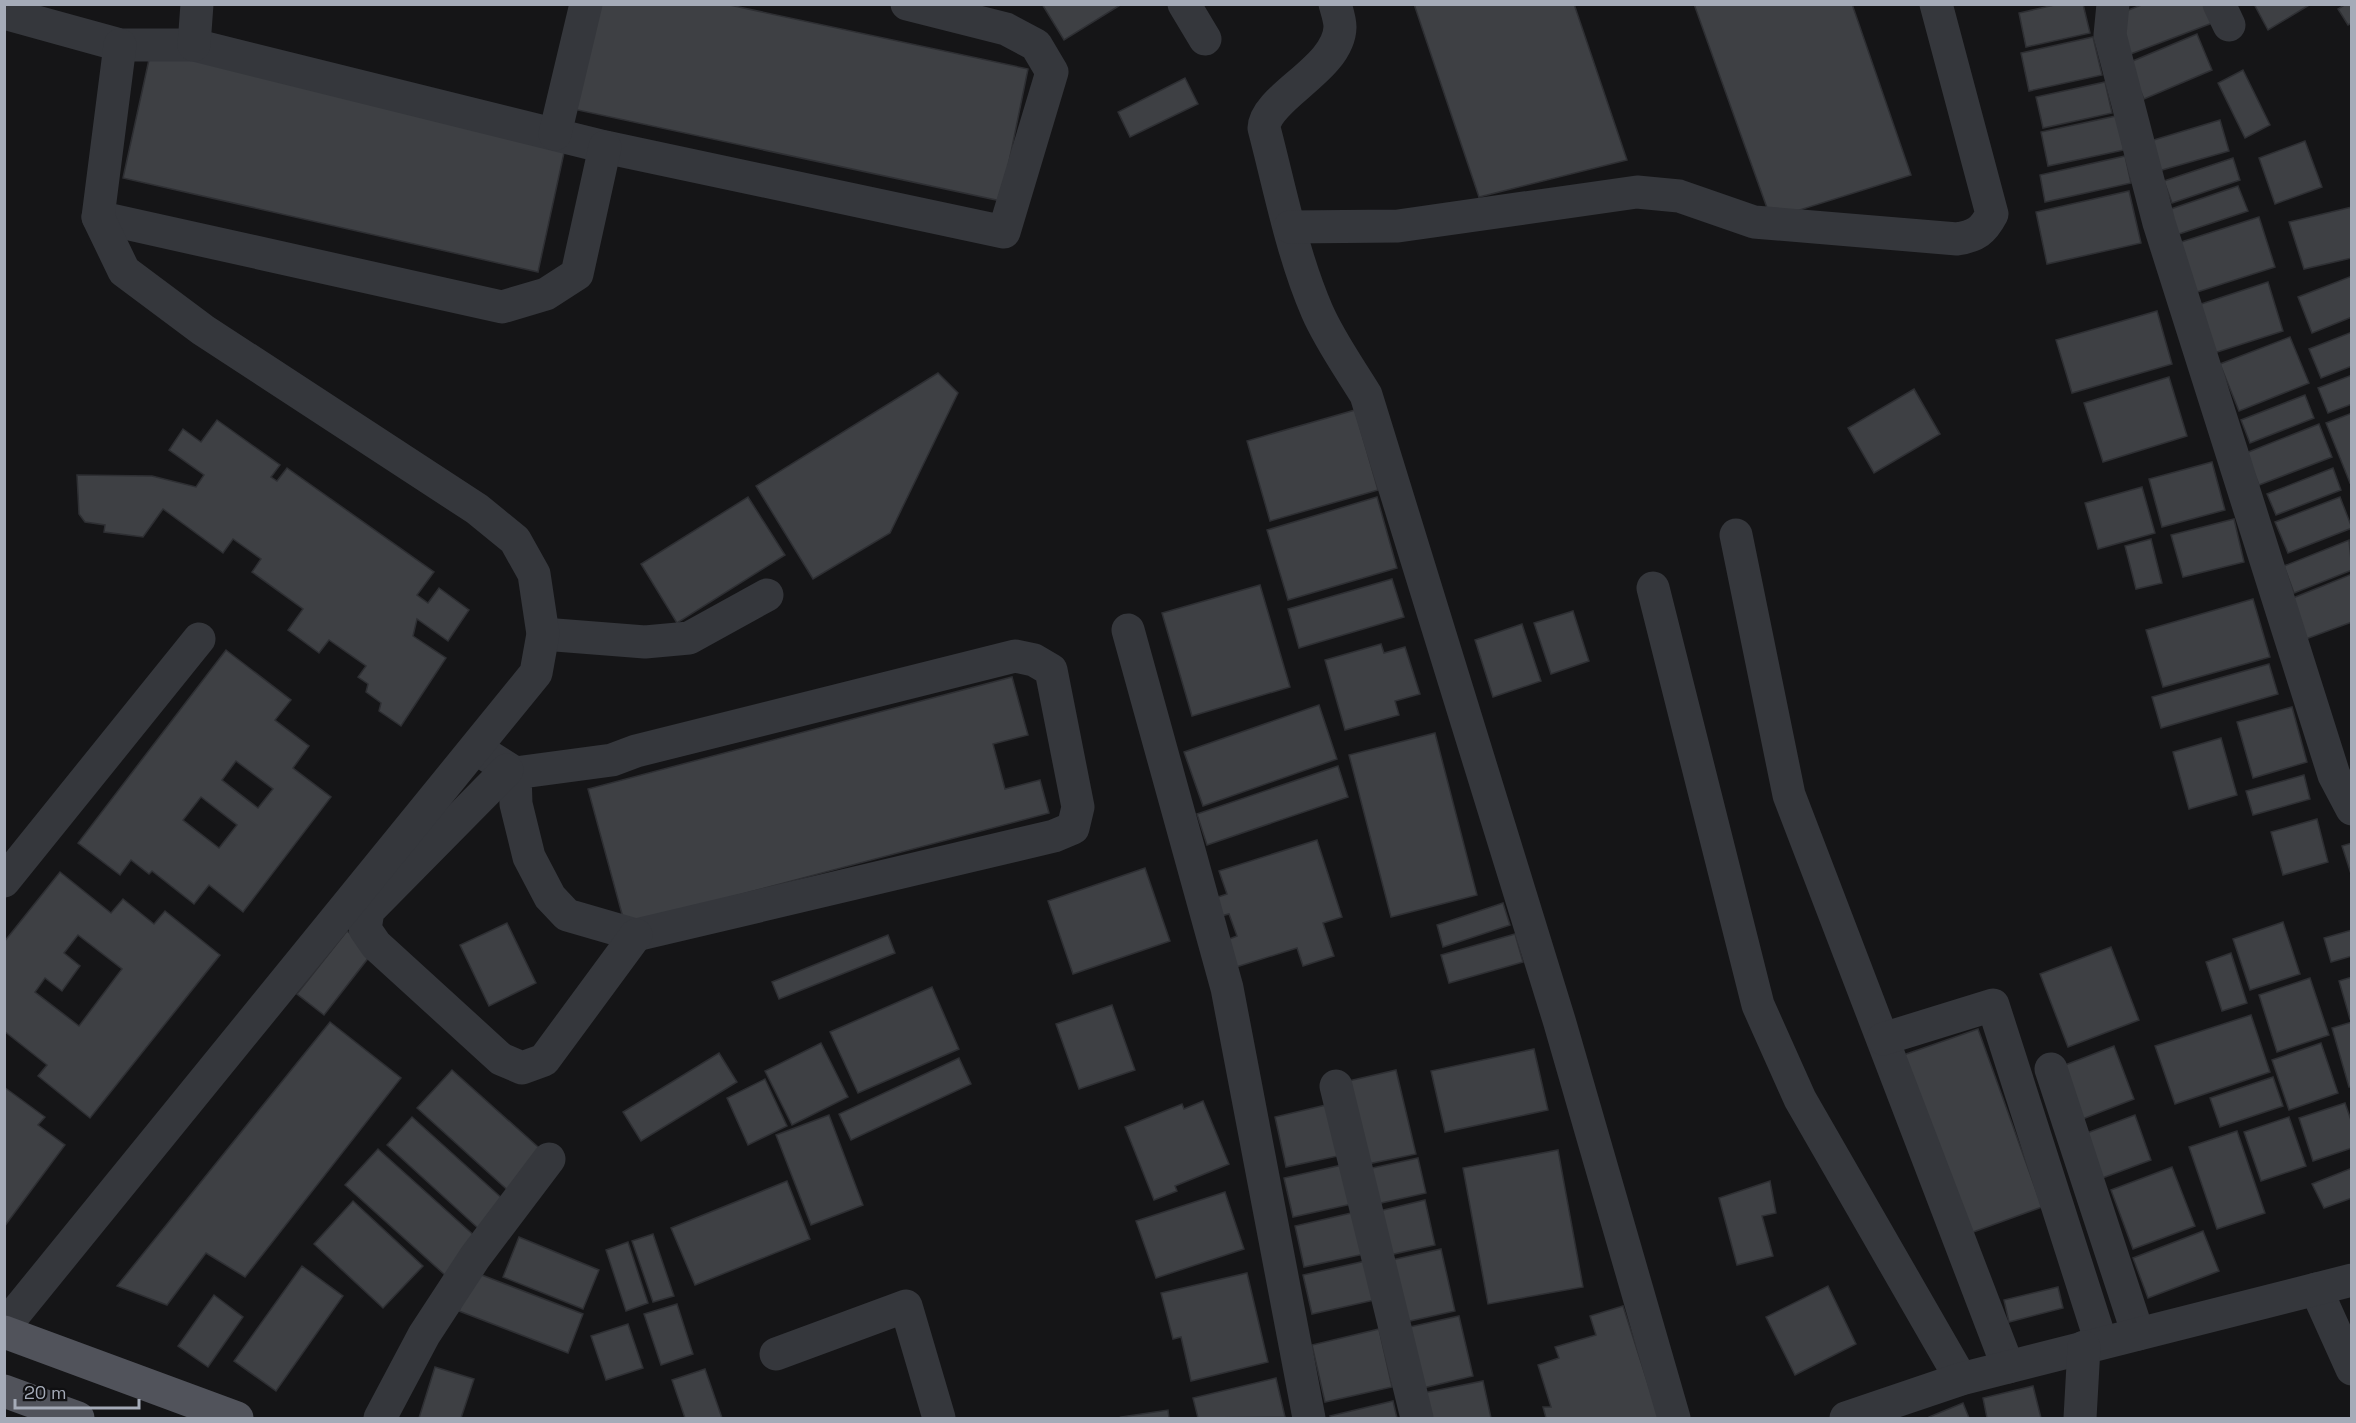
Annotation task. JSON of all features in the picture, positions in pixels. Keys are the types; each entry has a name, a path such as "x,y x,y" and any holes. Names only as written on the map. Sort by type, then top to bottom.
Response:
{"main road":[{"path":"4,1332 237,1419"},
{"path":"4,1391 78,1419"}],"street":[{"path":"194,45 197,4"},
{"path":"555,134 586,4"},
{"path":"4,14 120,45 194,45 605,147 1004,232 1052,72 1036,45 1006,28 907,4"},
{"path":"1184,4 1205,39"},
{"path":"1335,4 1340,27 1336,45 1312,74 1269,113 1264,123 1290,227 1317,310 1330,338 1366,395 1558,1020 1674,1419"},
{"path":"1290,227 1398,226 1637,192 1679,196 1754,222 1957,239 1974,236 1984,229 1992,214 1936,4"},
{"path":"2114,4 2110,35 2159,223 2334,775 2352,809"},
{"path":"4,1327 477,749 536,673 543,634 534,574 515,540 477,509 203,330 124,271 98,217 120,45"},
{"path":"98,217 502,307 546,294 577,274 605,147"},
{"path":"1736,535 1770,712 1789,795 2008,1367"},
{"path":"1653,588 1758,1005 1800,1099 1961,1379"},
{"path":"543,634 645,642 689,638 767,595"},
{"path":"1128,630 1227,987 1308,1419"},
{"path":"4,881 199,639"},
{"path":"477,749 511,771 516,804 529,857 550,897 567,915 636,935 1042,839 1073,828 1078,807 1051,670 1034,660 1015,656 636,751 612,760 511,771 368,911 365,929 376,945 501,1059 522,1068 544,1060 636,935"},
{"path":"1883,1039 1993,1005 2092,1344 2080,1419"},
{"path":"2051,1069 2138,1334"},
{"path":"1336,1086 1418,1419"},
{"path":"380,1419 424,1335 475,1257 549,1159"},
{"path":"1846,1419 1961,1379 2352,1280"},
{"path":"2316,1289 2352,1369"},
{"path":"776,1354 906,1306 939,1419"}],"building":[{"path":"595,4 725,4 1028,69 1001,201 573,109"},
{"path":"1042,4 1122,4 1064,40"},
{"path":"1414,4 1574,4 1627,160 1479,197"},
{"path":"1694,4 1852,4 1911,175 1771,219"},
{"path":"2059,4 2083,4 2090,33 2026,47 2019,13"},
{"path":"2144,4 2208,4 2215,22 2128,55 2113,16"},
{"path":"2254,4 2311,4 2268,30"},
{"path":"2346,4 2352,4 2352,23 2348,25 2338,9"},
{"path":"2197,34 2212,70 2144,99 2128,63"},
{"path":"2093,37 2102,75 2029,91 2021,53"},
{"path":"152,46 567,139 538,272 123,178"},
{"path":"2243,70 2270,125 2245,138 2218,83"},
{"path":"1185,78 1198,104 1130,137 1118,112"},
{"path":"2105,82 2112,113 2043,128 2036,97"},
{"path":"2116,116 2124,150 2048,166 2041,132"},
{"path":"2220,120 2229,151 2155,172 2147,142"},
{"path":"2305,141 2322,187 2275,204 2259,158"},
{"path":"2125,156 2131,183 2045,202 2040,175"},
{"path":"2233,158 2240,180 2172,203 2164,181"},
{"path":"2238,186 2248,211 2170,237 2162,212"},
{"path":"2129,191 2141,243 2047,264 2036,212"},
{"path":"2352,207 2352,258 2304,269 2289,222"},
{"path":"2259,217 2275,267 2194,293 2178,243"},
{"path":"2352,276 2352,317 2312,333 2298,297"},
{"path":"2268,282 2283,331 2214,353 2198,305"},
{"path":"2157,311 2172,364 2072,393 2056,340"},
{"path":"2352,332 2352,366 2321,378 2309,349"},
{"path":"2290,337 2309,383 2239,411 2220,364"},
{"path":"938,373 958,393 890,533 813,579 756,486"},
{"path":"2352,375 2352,404 2328,413 2318,388"},
{"path":"2169,377 2187,436 2103,462 2084,403"},
{"path":"1914,389 1940,434 1874,473 1848,428"},
{"path":"2305,395 2314,418 2250,443 2241,420"},
{"path":"1355,410 1378,490 1270,521 1247,441"},
{"path":"2352,413 2352,482 2350,483 2326,423"},
{"path":"217,420 280,465 271,477 277,481 287,468 434,572 417,595 428,603 439,588 469,610 448,641 417,619 413,636 446,658 401,726 379,711 381,703 366,692 368,684 358,677 366,666 329,640 319,653 288,630 303,609 252,572 261,559 233,539 223,553 163,509 143,537 104,532 105,525 85,522 79,514 77,475 152,476 196,487 204,475 169,450 183,429 201,442"},
{"path":"2319,424 2332,457 2259,485 2246,453"},
{"path":"2212,462 2225,510 2162,527 2149,479"},
{"path":"2333,468 2341,490 2276,515 2267,494"},
{"path":"2142,487 2155,533 2098,549 2085,503"},
{"path":"748,497 785,555 677,623 641,564"},
{"path":"1377,497 1397,568 1288,600 1267,530"},
{"path":"2340,497 2352,528 2288,553 2275,522"},
{"path":"2234,519 2244,562 2183,577 2171,535"},
{"path":"2151,539 2162,583 2136,589 2125,546"},
{"path":"2349,540 2352,570 2294,593 2284,566"},
{"path":"2352,574 2352,622 2303,640 2288,600"},
{"path":"1392,579 1404,617 1299,648 1288,609"},
{"path":"1260,585 1290,687 1192,716 1162,613"},
{"path":"2253,599 2270,657 2163,687 2146,630"},
{"path":"1573,611 1589,661 1551,674 1534,623"},
{"path":"1522,624 1541,681 1493,697 1475,640"},
{"path":"1381,644 1384,653 1405,647 1420,694 1395,701 1399,715 1345,730 1325,660"},
{"path":"226,650 291,700 275,720 309,746 293,768 331,797 243,912 209,885 194,904 152,871 149,874 131,860 120,875 78,843","holes":["236,761 273,789 258,808 222,780","201,797 237,825 219,848 183,820"]},
{"path":"2269,664 2278,694 2161,728 2152,697"},
{"path":"1012,677 1028,735 993,744 1005,789 1040,780 1049,813 625,925 588,789"},
{"path":"1319,705 1337,759 1203,806 1184,752"},
{"path":"2292,707 2307,762 2253,778 2237,722"},
{"path":"1435,733 1477,895 1391,917 1349,755"},
{"path":"2221,738 2237,795 2189,809 2173,752"},
{"path":"1338,766 1348,797 1207,845 1197,814"},
{"path":"2304,775 2310,799 2253,815 2246,791"},
{"path":"2317,819 2328,862 2283,875 2271,832"},
{"path":"1317,840 1342,917 1323,923 1334,956 1303,966 1297,948 1233,968 1224,941 1237,936 1229,914 1221,916 1215,898 1227,894 1219,871"},
{"path":"2352,843 2352,877 2342,846"},
{"path":"1145,868 1170,941 1073,974 1048,901"},
{"path":"60,872 111,913 123,899 154,924 165,911 220,955 90,1118 38,1076 47,1065 4,1031 4,942","holes":["78,935 122,969 79,1026 35,992 45,978 62,991 80,966 64,953"]},
{"path":"1503,903 1510,925 1443,947 1437,925"},
{"path":"2283,922 2300,974 2250,990 2233,939"},
{"path":"507,923 536,983 489,1006 460,945"},
{"path":"2352,930 2352,956 2331,962 2324,938"},
{"path":"347,931 373,952 324,1015 297,994"},
{"path":"1515,934 1523,962 1449,983 1441,955"},
{"path":"888,935 895,953 779,999 772,982"},
{"path":"2111,947 2139,1020 2068,1047 2040,974"},
{"path":"2231,953 2247,1003 2222,1011 2206,962"},
{"path":"2352,977 2352,1019 2350,1019 2339,981"},
{"path":"2310,978 2329,1035 2277,1052 2259,995"},
{"path":"932,987 959,1049 858,1093 830,1032"},
{"path":"1112,1005 1135,1070 1079,1089 1056,1024"},
{"path":"2251,1015 2270,1072 2175,1104 2155,1046"},
{"path":"330,1022 401,1078 245,1277 206,1253 167,1305 117,1286"},
{"path":"2352,1022 2352,1087 2349,1087 2332,1028"},
{"path":"1978,1029 2042,1207 1954,1239 1889,1060"},
{"path":"821,1043 848,1097 792,1125 765,1071"},
{"path":"2321,1043 2338,1093 2289,1110 2272,1060"},
{"path":"2114,1046 2134,1099 2080,1120 2060,1067"},
{"path":"1534,1049 1548,1110 1445,1132 1431,1071"},
{"path":"719,1053 737,1082 641,1141 623,1112"},
{"path":"959,1058 971,1084 851,1140 839,1114"},
{"path":"452,1070 547,1155 512,1194 417,1108"},
{"path":"1396,1070 1416,1154 1363,1165 1344,1082"},
{"path":"2273,1077 2283,1106 2220,1127 2210,1098"},
{"path":"765,1079 787,1126 748,1145 727,1098"},
{"path":"4,1087 45,1117 38,1125 65,1145 4,1227"},
{"path":"1203,1101 1229,1164 1175,1186 1177,1191 1154,1200 1125,1127 1182,1104 1184,1109"},
{"path":"2345,1103 2352,1123 2352,1148 2313,1161 2299,1118"},
{"path":"1326,1105 1338,1156 1286,1167 1275,1117"},
{"path":"829,1115 863,1205 811,1225 776,1135"},
{"path":"2135,1115 2151,1160 2097,1180 2079,1136"},
{"path":"412,1117 505,1201 479,1229 387,1145"},
{"path":"2289,1117 2306,1166 2261,1181 2244,1132"},
{"path":"2237,1131 2265,1213 2217,1229 2189,1147"},
{"path":"378,1149 478,1239 445,1275 345,1185"},
{"path":"1558,1150 1583,1287 1488,1304 1463,1168"},
{"path":"1418,1158 1426,1193 1372,1205 1363,1170"},
{"path":"1342,1165 1352,1204 1293,1217 1284,1178"},
{"path":"2172,1167 2195,1226 2133,1249 2111,1190"},
{"path":"2352,1168 2352,1198 2324,1208 2312,1184"},
{"path":"787,1181 810,1239 695,1285 671,1228"},
{"path":"1770,1181 1776,1213 1762,1216 1773,1256 1737,1265 1719,1198"},
{"path":"1225,1192 1244,1249 1156,1278 1136,1221"},
{"path":"1425,1200 1435,1245 1385,1256 1375,1212"},
{"path":"353,1201 423,1266 383,1308 314,1244"},
{"path":"1360,1211 1369,1253 1304,1267 1295,1226"},
{"path":"2203,1231 2219,1271 2148,1298 2133,1258"},
{"path":"653,1234 674,1296 653,1302 632,1241"},
{"path":"519,1237 599,1270 583,1309 503,1277"},
{"path":"628,1242 648,1303 626,1311 606,1250"},
{"path":"1441,1249 1455,1311 1401,1323 1387,1261"},
{"path":"1370,1260 1379,1299 1312,1314 1303,1275"},
{"path":"302,1266 343,1296 276,1391 234,1361"},
{"path":"474,1272 583,1314 568,1353 459,1311"},
{"path":"1247,1273 1268,1362 1191,1381 1181,1337 1173,1339 1161,1293"},
{"path":"1828,1286 1856,1344 1795,1375 1766,1317"},
{"path":"2058,1287 2063,1308 2009,1322 2004,1300"},
{"path":"214,1295 243,1317 208,1367 178,1346"},
{"path":"677,1304 693,1354 661,1365 644,1314"},
{"path":"1623,1306 1659,1418 1546,1418 1543,1407 1551,1407 1538,1365 1559,1358 1555,1347 1596,1335 1590,1316"},
{"path":"1459,1316 1473,1376 1419,1389 1405,1328"},
{"path":"628,1324 643,1368 606,1380 591,1336"},
{"path":"1379,1329 1392,1387 1325,1402 1312,1345"},
{"path":"435,1367 474,1379 461,1418 419,1418"},
{"path":"705,1369 722,1418 685,1418 672,1380"},
{"path":"1276,1378 1285,1417 1198,1418 1193,1398"},
{"path":"1483,1381 1491,1418 1429,1418 1423,1393"},
{"path":"2033,1386 2041,1418 1987,1418 1983,1398"},
{"path":"1393,1401 1397,1418 1331,1418 1330,1416"},
{"path":"1963,1403 1969,1418 1929,1418 1929,1417"},
{"path":"1168,1410 1169,1418 1121,1417"}]}
